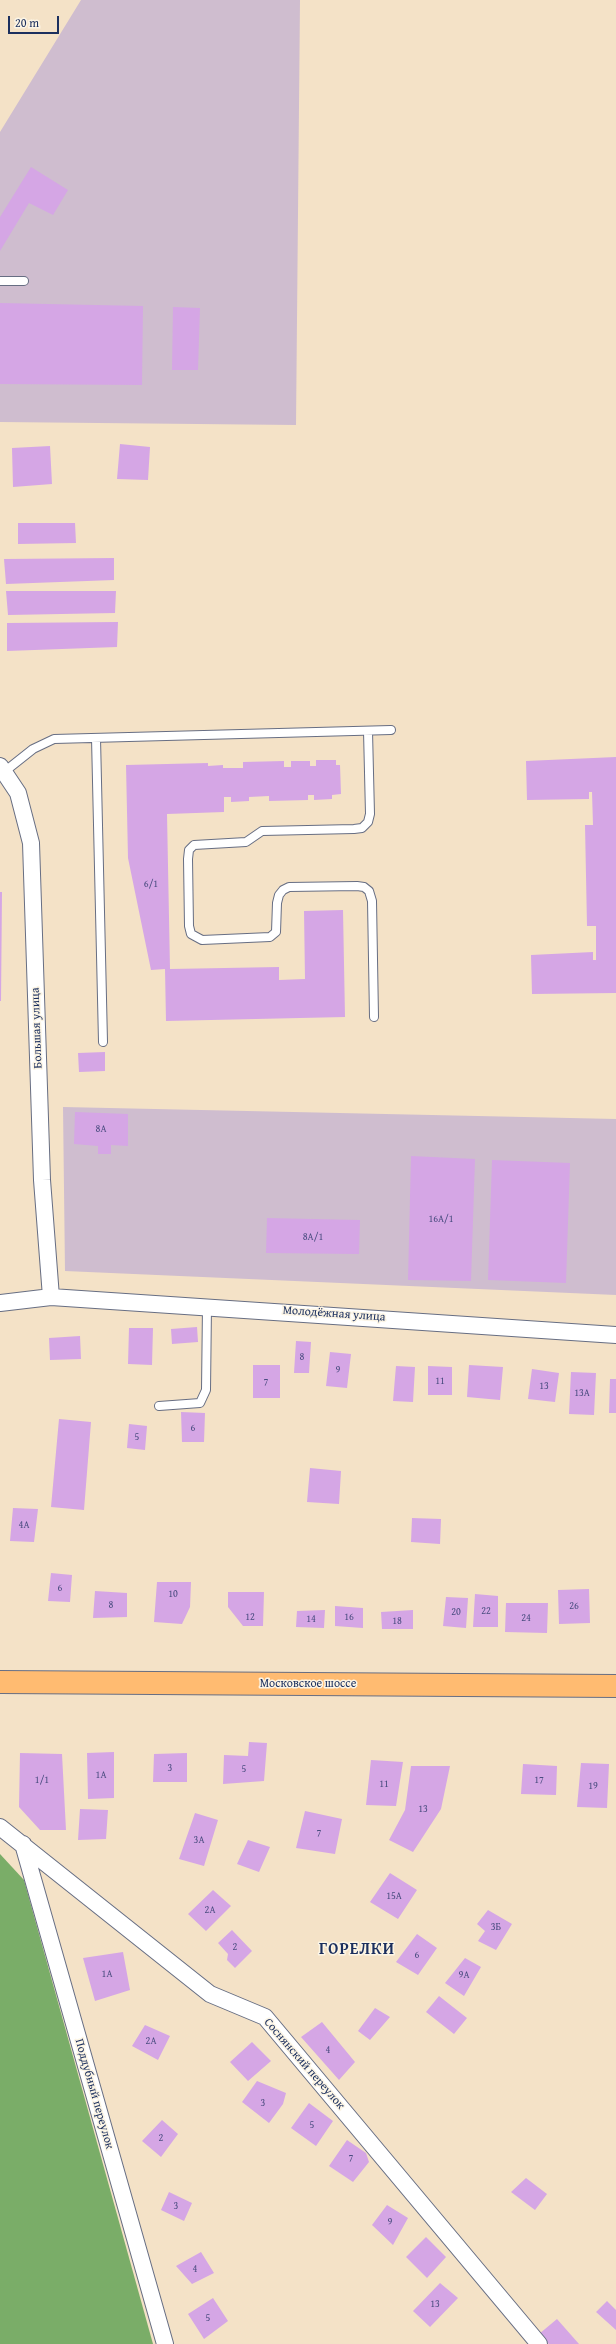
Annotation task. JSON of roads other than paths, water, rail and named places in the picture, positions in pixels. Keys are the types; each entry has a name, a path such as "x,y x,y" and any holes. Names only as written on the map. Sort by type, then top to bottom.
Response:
{"main road":[{"name":"Московское шоссе","path":"0,1682 616,1686"}],"street":[{"name":"Большая улица","path":"2,769 18,793 31,843 42,1180 51,1297"},
{"name":"Молодёжная улица","path":"0,1303 51,1297 616,1334"},
{"name":"Соснянский переулок","path":"0,1827 210,1994 265,2017 539,2344"},
{"name":"Поддубный переулок","path":"23,1844 165,2344"}],"lane":[{"path":"0,281 24,280"},
{"path":"2,769 33,749 54,739 391,730"},
{"path":"368,731 370,814 368,822 362,828 262,831 246,842 194,845 189,850 188,897 189,926 191,934 196,938 202,940 263,938 270,937 276,932 278,895 283,890 289,887 364,887 369,891 372,901 374,1017"},
{"path":"96,738 103,1042"},
{"path":"159,1406 200,1403 206,1390 206,1306"}],"district":[{"name":"ГОРЕЛКИ","path":"357,1950"}]}
